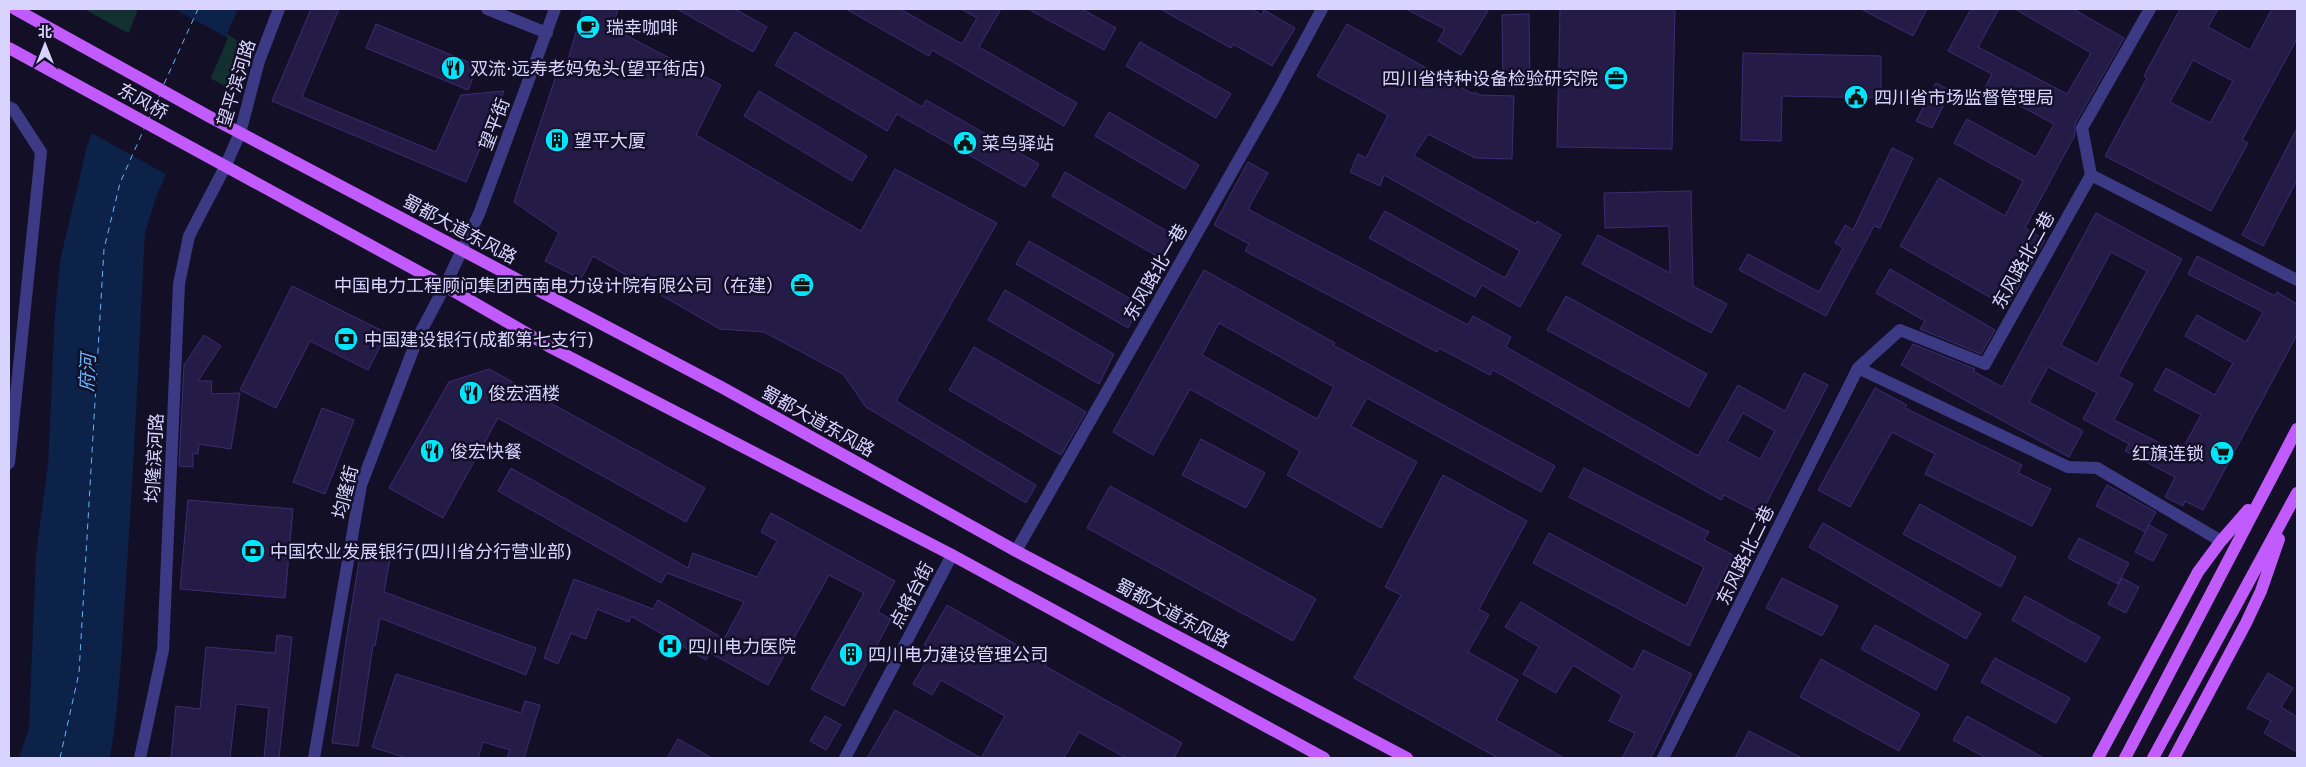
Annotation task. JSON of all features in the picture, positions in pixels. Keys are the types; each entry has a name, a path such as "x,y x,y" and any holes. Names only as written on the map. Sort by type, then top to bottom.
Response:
{"main road":[{"name":"东风桥","path":"15,9 210,117"},
{"name":"东风桥","path":"9,48 225,167"},
{"name":"蜀都大道东风路","path":"210,117 723,388 1016,551 1407,758"},
{"path":"225,167 445,286 552,348 952,555 1324,758"},
{"path":"2125,758 2297,429"},
{"path":"2153,758 2297,492"},
{"path":"2098,758 2198,572 2221,541 2261,495"},
{"path":"2174,758 2262,590 2290,505"}],"street":[{"name":"望平滨河路","path":"225,167 240,133 258,61 279,9"},
{"path":"487,9 547,33"},
{"name":"望平街","path":"463,251 479,214 555,9"},
{"name":"东风路北一巷","path":"1016,551 1269,106 1322,9"},
{"path":"2150,9 2082,128 2090,175 2297,280"},
{"path":"9,107 13,109 41,152 9,463"},
{"name":"均隆滨河路","path":"140,758 163,650 179,284 189,236 225,167"},
{"name":"东风路北二巷","path":"1663,758 1858,368 1900,330 1985,364 2090,175"},
{"name":"均隆街","path":"314,758 361,485 418,337 463,251"},
{"path":"1858,368 2068,467 2097,468 2221,541"},
{"name":"点将台街","path":"845,758 952,555"}],"green space":[{"path":"84,9 186,9 248,47 230,89"}],"water":[{"name":"府河","path":"141,9 238,9 156,197 145,233 122,648 110,758 19,758 29,729 36,555 48,464 55,314 60,261 87,146"}],"pier":[{"path":"138,9 175,9 228,38 169,176 90,132"}],"building":[{"path":"311,9 339,9 302,97 436,152 461,95 504,91 466,182 272,101"},
{"name":"中国电力工程顾问集团西南电力设计院有限公司（在建）","path":"583,9 618,9 612,28 721,85 696,135 861,231 895,169 997,223 896,401 1036,485 1026,503 866,407 843,374 764,332 720,329 593,256 581,279 545,261 559,233 514,202 560,64 566,66"},
{"path":"677,9 735,9 767,27 753,52"},
{"path":"846,9 900,9 962,44 977,18 961,9 1001,9 979,47 1077,103 1064,126 932,50 929,56"},
{"path":"1028,9 1082,9 1116,28 1104,50"},
{"path":"1160,9 1252,9 1262,15 1264,10 1295,28 1272,66 1233,44 1231,48"},
{"path":"1406,9 1489,9 1461,55 1438,41 1445,29"},
{"name":"四川省特种设备检验研究院","path":"1560,9 1675,9 1672,149 1557,147"},
{"path":"1861,9 1927,9 1913,36"},
{"path":"1971,9 1999,9 1978,47 2067,94 2091,53 2015,9 2073,9 2124,38 2075,124 2075,135 2025,228 2045,240 2007,307 1900,246 1939,178 2005,216 2023,181 1954,143 1967,119 2036,157 2054,124 1985,87 1992,74 1948,51"},
{"path":"2180,9 2218,9 2208,27 2250,50 2272,9 2297,9 2297,39 2242,140 2248,143 2211,211 2105,156 2147,78 2144,76","holes":["2193,60 2233,81 2210,123 2170,102"]},
{"path":"1529,14 1530,86 1503,86 1502,15"},
{"path":"376,24 478,66 468,90 366,48"},
{"path":"1347,24 1473,94 1474,92 1480,95 1514,96 1512,159 1475,158 1428,134 1414,156 1536,224 1537,221 1561,235 1520,307 1482,285 1475,297 1369,238 1385,211 1505,278 1520,251 1384,175 1380,186 1350,172 1358,154 1366,158 1388,115 1317,76"},
{"path":"795,32 922,107 926,100 1039,164 1025,187 897,114 887,131 775,65"},
{"path":"1140,42 1231,94 1216,118 1126,66"},
{"name":"四川省市场监督管理局","path":"1743,53 1881,56 1881,98 1782,96 1781,141 1741,140"},
{"path":"1936,83 1951,91 1932,128 1916,121"},
{"path":"759,91 867,156 852,181 744,116"},
{"path":"1109,112 1199,165 1185,189 1095,136"},
{"path":"2297,128 2297,180 2263,246 2242,235"},
{"path":"1892,148 1913,158 1880,228 1874,226 1826,316 1739,270 1748,254 1819,292 1843,248 1835,243 1845,225 1853,230"},
{"path":"1248,162 1268,173 1248,209 1468,325 1473,316 1511,337 1506,347 1698,456 1738,385 1785,411 1804,373 1828,385 1761,514 1724,495 1721,500 1493,370 1490,375 1439,348 1437,352 1245,251 1249,244 1214,225","holes":["1743,413 1775,431 1760,459 1727,441"]},
{"path":"1065,172 1177,237 1164,260 1052,196"},
{"path":"1691,191 1693,286 1727,304 1711,333 1582,264 1598,235 1670,273 1669,226 1605,228 1604,193"},
{"path":"2096,213 2182,259 2118,376 2133,384 2114,420 2180,453 2201,415 2154,390 2166,368 2215,395 2233,363 2185,336 2197,315 2246,342 2263,312 2188,274 2197,256 2275,296 2277,292 2297,304 2297,335 2203,510 2185,501 2183,506 2165,497 2175,477 2125,451 2129,444 2083,419 2097,393 2048,367 2029,402 2083,431 2069,457 1901,365 1913,344 1975,369 1973,371 2002,387","holes":["2111,252 2147,271 2097,364 2061,345"]},
{"path":"1029,241 1141,305 1128,328 1016,264"},
{"path":"1890,269 1995,330 1981,354 1920,329 1925,321 1876,293"},
{"path":"1204,270 1335,343 1333,345 1555,466 1541,492 1367,398 1351,426 1417,462 1381,528 1287,475 1300,451 1190,389 1153,455 1113,432","holes":["1219,323 1334,387 1317,419 1202,355"]},
{"path":"292,286 387,333 368,370 310,341 276,408 240,390"},
{"path":"1005,290 1114,354 1099,384 988,320"},
{"path":"1566,296 1707,374 1689,407 1547,330"},
{"path":"204,335 221,346 198,381 212,381 211,394 240,393 231,449 199,444 198,454 193,453 193,467 179,466 184,365"},
{"path":"974,347 1086,412 1061,455 949,390"},
{"path":"489,369 705,488 686,522 498,418 443,518 389,488 449,382"},
{"path":"1875,388 1907,405 1905,408 2022,465 2018,473 2051,489 2032,526 1925,474 1935,454 1892,432 1850,507 1818,490"},
{"path":"322,408 354,420 325,494 293,482"},
{"path":"1201,439 1265,473 1246,508 1182,475"},
{"path":"511,468 688,568 693,553 757,577 777,541 761,532 771,513 895,581 878,612 891,619 844,706 811,689 864,593 829,575 768,685 710,653 706,660 631,616 629,622 597,609 586,639 571,633 558,664 544,658 574,579 653,609 658,600 724,639 744,602 667,573 661,583 498,491"},
{"path":"1584,468 1709,532 1704,540 1733,555 1689,646 1533,563 1549,533 1686,606 1704,567 1569,497"},
{"path":"1443,475 1527,521 1479,609 1489,615 1468,652 1518,680 1496,720 1564,758 1498,758 1354,678 1401,595 1385,587"},
{"path":"2107,485 2156,512 2145,532 2096,506"},
{"path":"1110,486 1316,599 1293,641 1087,528"},
{"path":"188,500 293,509 285,598 180,589"},
{"path":"1920,504 2016,557 2001,587 1903,534"},
{"path":"1823,523 1981,614 1966,639 1809,547"},
{"path":"2149,525 2167,535 2153,561 2135,552"},
{"path":"2079,538 2129,563 2118,584 2068,558"},
{"path":"362,543 392,548 384,592 536,648 526,675 380,618 375,646 373,645 358,746 332,743"},
{"path":"1782,578 1838,606 1822,636 1766,608"},
{"path":"2122,578 2139,587 2126,613 2108,604"},
{"path":"2025,596 2100,637 2086,662 2012,620"},
{"path":"1521,602 1633,670 1643,650 1692,674 1651,758 1622,758 1635,733 1609,721 1622,695 1573,665 1556,693 1523,674 1539,647 1505,627"},
{"path":"947,605 1047,662 1045,666 1182,743 1174,758 1126,758 1079,732 1064,758 981,758 1005,716 941,680 932,695 913,684 933,650 924,645"},
{"path":"1875,625 1949,665 1936,690 1861,649"},
{"path":"277,635 292,637 279,758 264,758 269,708 236,704 230,758 171,758 176,706 200,709 206,647 275,653"},
{"path":"1995,658 2070,698 2056,723 1981,682"},
{"path":"1821,659 1920,714 1899,751 1800,697"},
{"path":"2268,673 2293,688 2281,707 2297,717 2297,752 2264,733 2271,721 2247,708"},
{"path":"396,674 521,713 525,701 540,705 524,758 507,758 510,750 483,742 478,758 406,758 372,747"},
{"path":"895,710 981,758 867,758"},
{"path":"825,716 841,725 826,750 810,741"},
{"path":"1967,716 2044,758 1986,758 1953,740"},
{"path":"1749,731 1802,758 1735,758"},
{"path":"678,739 712,758 667,758"}],"ferry route":[{"path":"164,84 198,9"},
{"path":"149,118 160,95"},
{"path":"60,758 79,673 104,249 120,183 144,129"}],"place":[{"name":"瑞幸咖啡","path":"588,27"},
{"name":"双流·远寿老妈兔头(望平街店)","path":"453,68"},
{"name":"四川省特种设备检验研究院","path":"1616,78"},
{"name":"四川省市场监督管理局","path":"1856,97"},
{"name":"望平大厦","path":"557,140"},
{"name":"菜鸟驿站","path":"965,143"},
{"name":"中国电力工程顾问集团西南电力设计院有限公司（在建）","path":"802,285"},
{"name":"中国建设银行(成都第七支行)","path":"346,339"},
{"name":"俊宏酒楼","path":"471,393"},
{"name":"俊宏快餐","path":"432,451"},
{"name":"红旗连锁","path":"2222,453"},
{"name":"中国农业发展银行(四川省分行营业部)","path":"253,551"},
{"name":"四川电力医院","path":"670,646"},
{"name":"四川电力建设管理公司","path":"851,654"}]}
